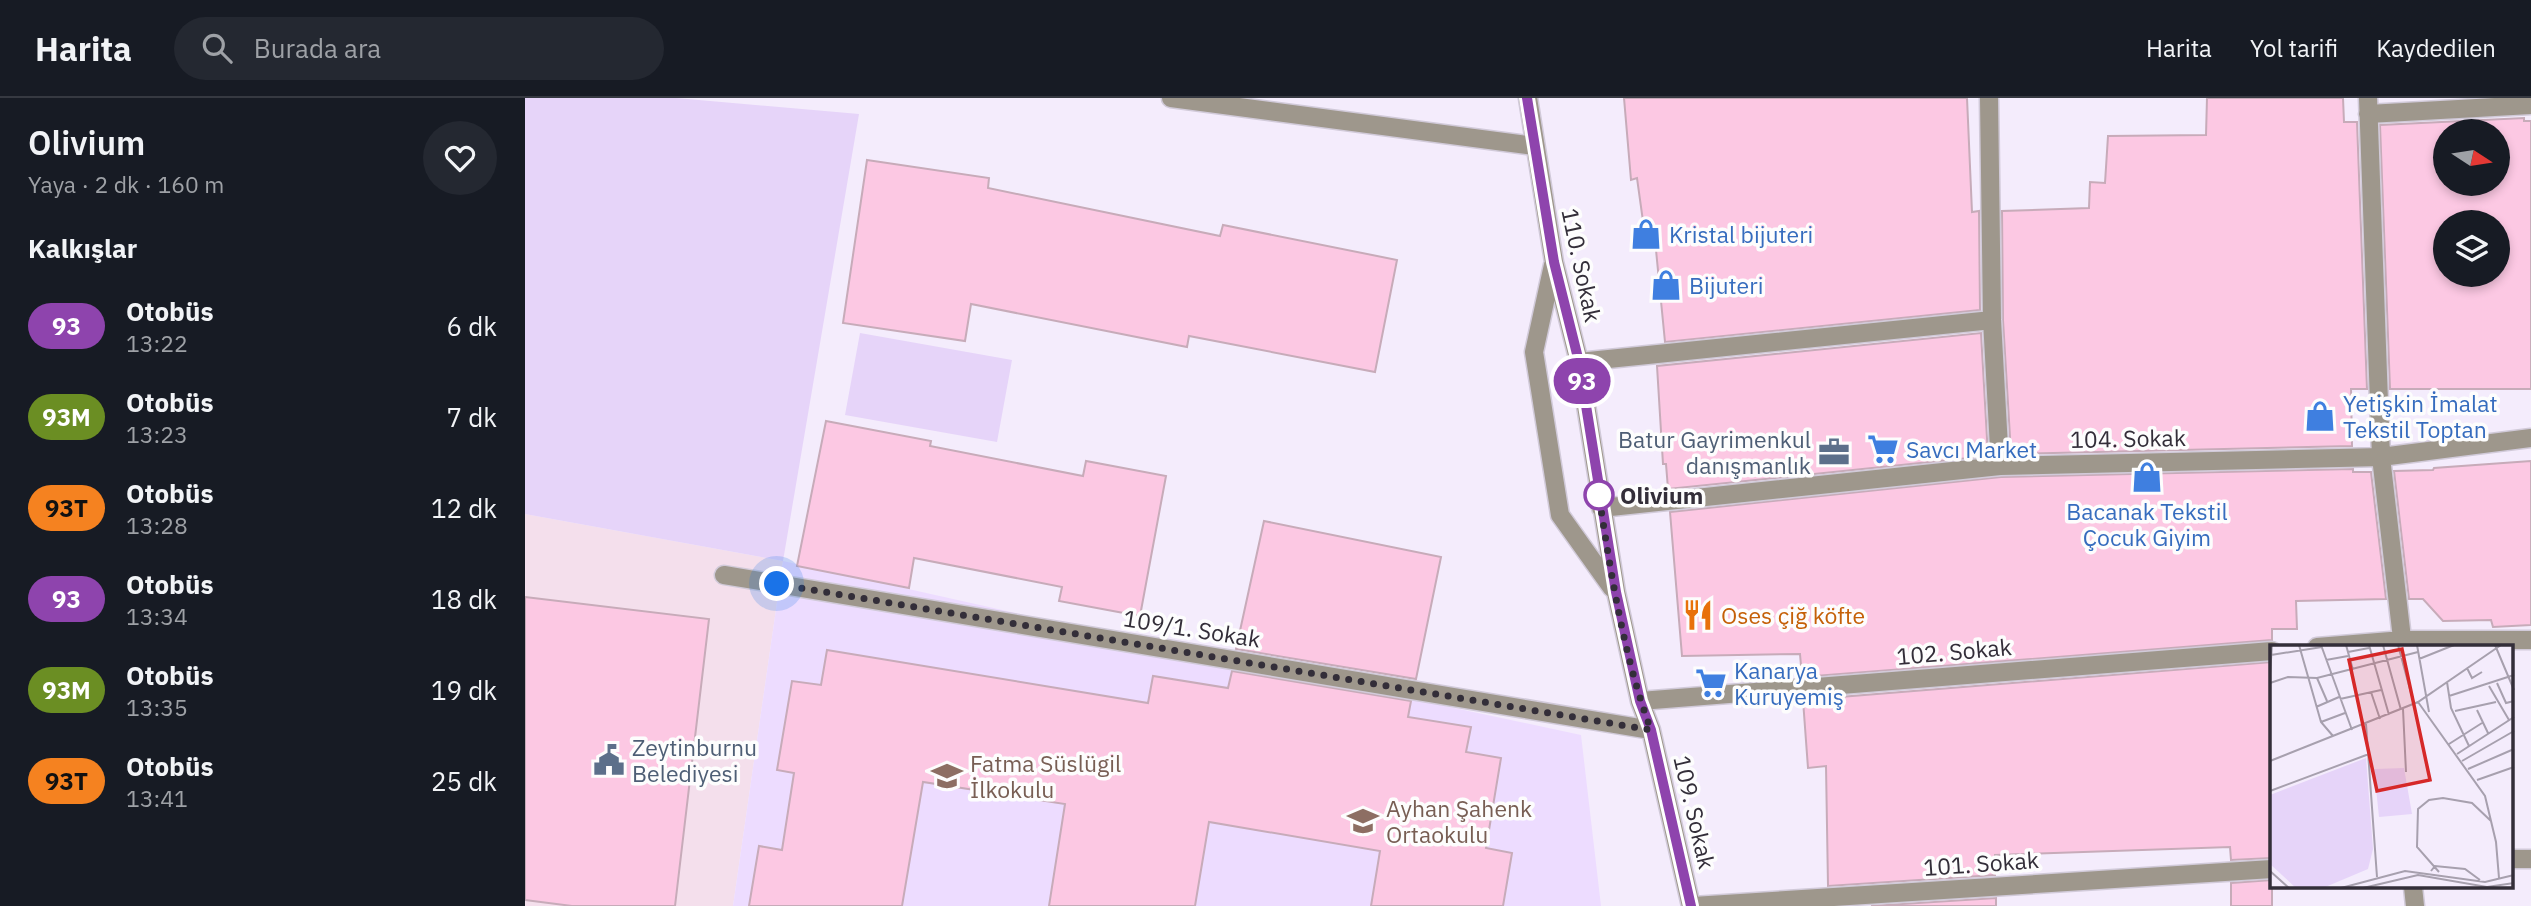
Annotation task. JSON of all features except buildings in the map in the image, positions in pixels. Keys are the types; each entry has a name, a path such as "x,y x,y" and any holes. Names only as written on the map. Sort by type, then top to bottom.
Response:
{"street":[{"path":"1171,98 1535,146"},
{"name":"110. Sokak","path":"1528,98 1554,262 1579,362 1616,592 1640,701 1651,730"},
{"path":"1990,98 1992,320 2000,466"},
{"path":"2403,644 2381,457 2368,106 2531,104"},
{"path":"1554,262 1534,352 1560,515 1616,592"},
{"path":"1579,362 1992,320"},
{"name":"104. Sokak","path":"1601,508 2000,466 2381,457 2531,438"},
{"name":"109/1. Sokak","path":"724,575 1651,730"},
{"path":"2374,645 2531,640"},
{"name":"102. Sokak","path":"1640,701 2270,651"},
{"name":"109. Sokak","path":"1651,730 1692,906"},
{"path":"2513,859 2531,859"},
{"name":"101. Sokak","path":"1692,906 2270,869"},
{"path":"2413,888 2415,906"}],"shaded area":[{"path":"525,98 676,98 859,114 783,561 525,514"},
{"path":"860,333 1012,360 997,442 845,415"},
{"path":"525,514 783,561 733,906 525,906"},
{"path":"783,561 1581,735 1601,906 733,906"}],"bus line":[{"name":"93","path":"1527,98 1554,262 1579,362 1616,592 1691,906"}],"place":[{"name":"Kristal bijuteri","path":"1646,234"},
{"name":"Bijuteri","path":"1666,285"},
{"name":"Yetişkin İmalat Tekstil Toptan","path":"2320,416"},
{"name":"Savcı Market","path":"1883,449"},
{"name":"Batur Gayrimenkul danışmanlık","path":"1834,452"},
{"name":"Bacanak Tekstil Çocuk Giyim","path":"2147,477"},
{"name":"Olivium","path":"1599,495"},
{"name":"Oses çiğ köfte","path":"1698,615"},
{"name":"Kanarya Kuruyemiş","path":"1711,683"},
{"name":"Zeytinburnu Belediyesi","path":"609,760"},
{"name":"Fatma Süslügil İlkokulu","path":"947,776"},
{"name":"Ayhan Şahenk Ortaokulu","path":"1363,821"}],"route":[{"path":"777,584 1651,730 1640,701 1616,592 1597,484 1599,495"}]}
